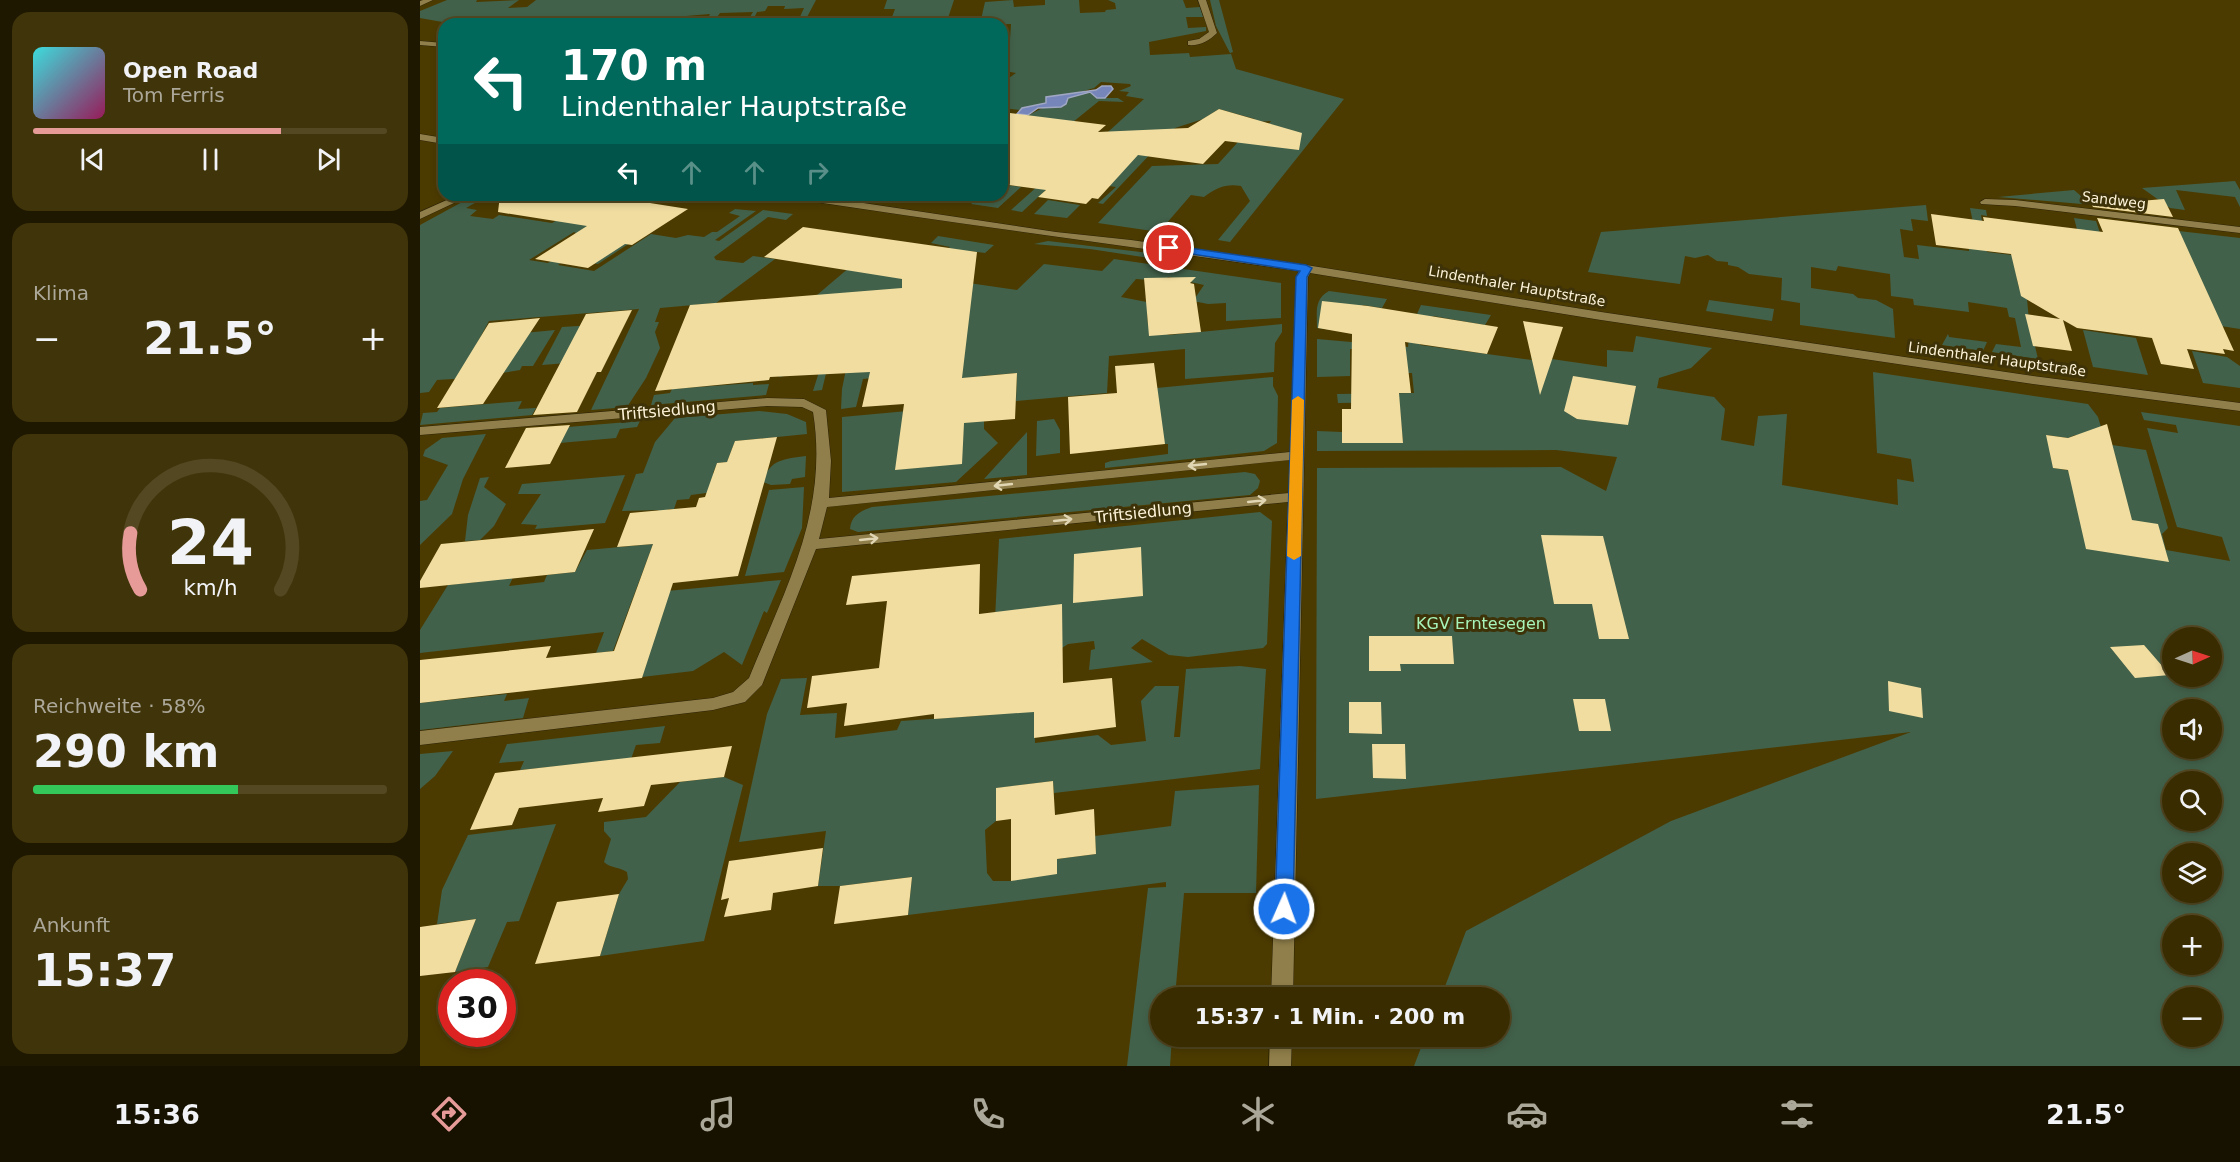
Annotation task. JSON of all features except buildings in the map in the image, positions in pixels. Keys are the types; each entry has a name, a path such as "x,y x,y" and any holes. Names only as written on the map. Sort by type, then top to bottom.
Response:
{"street":[{"path":"420,4 429,0"},
{"path":"1191,43 1202,41 1213,33 1202,0"},
{"path":"420,42 438,44"},
{"path":"420,137 438,140"},
{"path":"420,216 453,201"},
{"name":"Lindenthaler Hauptstraße","path":"829,201 1442,288 1601,316 2033,380 2240,406"},
{"name":"Sandweg","path":"1985,202 2015,203 2240,230"},
{"path":"1282,987 1302,277 1306,268"},
{"name":"Triftsiedlung","path":"420,431 767,402 804,403 819,410 823,477 821,503 810,545 756,681 739,697 713,704 420,738"},
{"path":"821,503 1297,455"},
{"name":"Triftsiedlung","path":"810,545 1296,497"},
{"path":"1280,1066 1281,1047"}],"green space":[{"path":"447,0 477,0 476,2 519,0 508,8 527,7 536,0 816,0 807,18 799,18 804,8 784,9 785,6 768,6 765,11 757,12 754,18 749,18 753,12 720,13 716,18 708,18 710,14 662,18 588,18 589,16 438,18 438,21 420,18 420,11"},
{"path":"887,0 954,0 948,18 884,18 892,17 895,9 884,9"},
{"path":"1013,0 1014,7 1045,5 1045,0 1079,0 1080,13 1116,9 1115,3 1108,0 1183,0 1186,8 1200,7 1203,17 1186,17 1188,28 1206,27 1206,31 1149,42 1150,55 1189,53 1190,57 1231,54 1236,69 1344,99 1230,242 1218,240 1250,201 1241,186 1221,187 1204,197 1191,195 1159,232 1098,223 1152,166 1218,164 1238,142 1259,137 1271,121 1254,122 1255,119 1219,109 1203,119 1175,128 1103,204 1098,203 1116,187 1087,183 1063,174 1022,212 1011,210 1067,160 1108,132 1144,99 1126,96 1129,92 1119,91 1131,86 1130,84 1101,82 1094,88 1066,96 1058,95 1046,103 1020,110 1008,109 1008,79 1016,73 1008,72 1008,40 1010,40 1011,24 1008,24 1008,18 981,18 985,2"},
{"path":"1210,0 1219,0 1233,52 1230,53 1216,26"},
{"path":"1090,92 1097,98 1118,98 1124,102 1099,101 1073,122 1015,123 1062,100"},
{"path":"2235,181 2240,190 2240,207 2235,197 2176,190 2185,210 2170,208 2142,188"},
{"path":"1008,185 1021,187 1008,199"},
{"path":"2074,190 2081,196 2082,204 1998,197"},
{"path":"1048,200 1080,205 1067,218 1034,214"},
{"path":"464,201 478,201 466,208 477,210 470,216 493,219 499,215 552,223 592,201 631,201 604,218 642,235 598,264 567,259 558,265 594,271 651,234 676,238 688,235 704,237 717,232 740,216 729,213 735,209 756,211 715,240 719,241 763,210 793,214 786,220 768,217 714,257 716,260 743,263 753,256 775,259 716,303 660,308 655,322 659,322 655,332 660,348 646,378 627,407 591,410 639,309 489,321 476,345 524,333 555,330 533,366 522,366 520,370 502,373 500,376 437,380 429,392 420,393 420,225","holes":["574,232 576,233 566,252 548,263 529,260"]},
{"path":"974,201 1006,201 998,208 971,204"},
{"path":"1926,205 1928,221 1911,219 1913,231 1900,229 1904,257 1919,259 1917,245 1969,251 1968,236 1976,237 1970,208 1986,210 1987,216 1981,215 1987,252 2020,256 2022,251 2085,259 2074,218 2096,221 2101,236 2082,234 2088,254 2092,256 2097,270 2106,271 2108,276 2131,278 2138,276 2138,281 2109,279 2113,290 2101,289 2104,301 2066,296 2064,291 2040,288 2038,281 2017,279 2019,288 2026,289 2029,320 2038,359 1992,352 1996,344 2021,347 2015,318 2009,317 2007,308 1968,302 1969,312 1914,305 1913,299 1891,296 1890,274 1838,266 1836,271 1811,267 1811,288 1853,294 1858,298 1876,300 1893,309 1895,338 1800,325 1800,303 1781,300 1782,278 1749,274 1738,267 1728,265 1728,262 1717,261 1708,255 1695,258 1685,256 1680,284 1588,272 1601,232"},
{"path":"2126,225 2240,238 2240,329 2195,322"},
{"path":"938,236 994,245 985,253 970,251 941,279 1017,290 1044,264 1102,271 1114,259 1281,283 1281,318 1226,321 1226,303 1208,304 1193,301 1204,285 1168,277 1164,281 1136,279 1121,297 1157,304 1147,314 1148,325 1169,335 1282,324 1282,332 1275,343 1274,372 1185,379 1185,349 1109,356 1107,393 1016,401 1017,373 982,376 980,395 910,374 863,379 856,407 841,409 842,389 850,350 842,308 822,390 813,391 824,356 791,358 784,376 779,377 786,350 817,295 850,267 924,269 950,247 931,243"},
{"path":"1048,241 1166,255 1169,261 1090,249 1034,244"},
{"path":"1329,291 1387,299 1382,308 1363,305 1349,332 1317,328 1319,302"},
{"path":"1709,300 1774,309 1772,321 1706,311"},
{"name":"KGV Erntesegen","path":"1421,305 1491,315 1485,325 1433,316 1420,345 1532,360 1531,356 1607,367 1607,350 1633,352 1636,336 1712,348 1691,368 1659,378 1657,388 1714,397 1725,409 1721,440 1754,446 1758,416 1787,414 1782,485 1898,505 1897,479 1914,482 1911,459 1877,453 1873,372 2088,404 2098,417 2106,444 2075,435 2068,438 2047,435 2054,468 2121,479 2112,445 2146,450 2168,528 2162,534 2166,550 2230,561 2222,537 2177,527 2147,428 2178,433 2176,425 2144,420 2141,412 2240,426 2240,1066 1414,1066 1421,1047 1510,1047 1510,987 1445,987 1466,931 1671,821 1911,732 1316,799 1317,468 1561,467 1606,491 1617,457 1556,450 1317,451 1317,431 1342,432 1343,443 1403,443 1399,402 1338,403 1337,394 1414,393 1412,373 1398,373 1375,349 1350,349 1350,376 1317,377 1317,339 1408,347 1409,339 1398,336 1410,313 1417,314"},
{"path":"594,325 580,362 542,365 562,327"},
{"path":"2083,330 2136,338 2148,375 2093,367"},
{"path":"1948,334 1949,337 1987,342 1983,351 1942,345"},
{"path":"2192,351 2227,357 2240,366 2240,388 2203,383"},
{"path":"1273,377 1273,386 1278,396 1277,443 1264,451 1105,468 1105,463 1111,461 1168,454 1168,444 1165,444 1125,391"},
{"path":"753,383 753,385 769,384 766,395 651,405 654,395 670,393 672,389"},
{"path":"522,401 518,409 536,408 532,415 420,425 423,413 437,412 440,408"},
{"path":"984,404 984,429 998,443 956,482 842,492 842,417"},
{"path":"759,411 787,414 806,422 807,434 735,441 727,462 717,463 713,473 729,490 691,495 689,499 677,500 674,509 668,509 663,522 658,510 622,511 636,474 643,473 655,442 675,418"},
{"path":"1054,419 1060,430 1060,453 1036,456 1037,421"},
{"path":"640,421 637,427 620,429 616,438 537,445 532,430"},
{"path":"1027,432 1027,475 984,479"},
{"path":"486,434 463,479 452,514 420,545 420,501 427,500 448,465 423,456 425,450 442,438"},
{"path":"806,456 805,477 792,479 790,484 771,485 763,482 774,464 785,459"},
{"path":"1245,472 1255,474 1260,481 1258,488 1250,495 858,532 850,529 857,515 872,507"},
{"path":"625,475 605,523 535,529 537,525 521,524 541,494 518,494 522,484"},
{"path":"489,477 484,487 506,504 494,526 480,540 465,541 468,515 480,478"},
{"path":"804,487 802,528 784,572 745,576 769,490"},
{"path":"1260,512 1272,521 1267,644 1263,648 1188,657 1169,655 1142,639 1131,648 1153,662 1089,670 1091,650 1095,649 1094,641 1068,644 1059,650 994,639 999,539"},
{"path":"653,544 613,651 596,653 604,632 420,653 420,630 448,585 477,582 489,560 523,556 509,586 544,582 547,575 575,572 587,550"},
{"path":"781,580 767,613 764,611 742,665 724,652 693,671 642,677 667,591"},
{"path":"1240,666 1266,669 1260,769 1054,793 1053,781 997,788 996,821 985,830 987,873 993,881 1012,881 1057,859 1096,854 1095,836 1171,826 1175,791 1259,785 1256,893 1184,893 1176,987 1150,987 1150,1047 1171,1047 1170,1066 1127,1066 1148,888 1166,887 1166,882 908,915 912,877 840,886 818,886 826,831 739,842 767,714 781,679 807,678 800,715 837,713 835,738 897,730 901,721 990,715 1034,703 1035,743 1098,735 1111,745 1146,741 1141,701 1155,686 1179,686 1174,737 1180,737 1186,669"},
{"path":"507,694 504,701 529,698 523,718 420,730 420,703"},
{"path":"665,726 660,743 636,745 631,759 520,770 524,761 499,763 507,744"},
{"path":"453,751 435,776 420,789 420,754"},
{"path":"724,777 743,785 704,941 600,956 619,894 628,879 627,872 604,862 611,839 604,831 604,822 646,817 680,782"},
{"path":"556,824 519,921 507,922 488,967 456,969 476,919 437,924 442,890 468,835"}],"water":[{"path":"1102,86 1111,86 1113,89 1105,98 1097,98 1090,92 1068,98 1066,104 1061,107 1038,108 1028,115 1017,114 1022,108 1046,103 1046,97 1096,90"}],"slow traffic":[{"path":"1294,556 1298,400"}],"route":[{"path":"1169,248 1306,268 1302,277 1284,909"}]}
